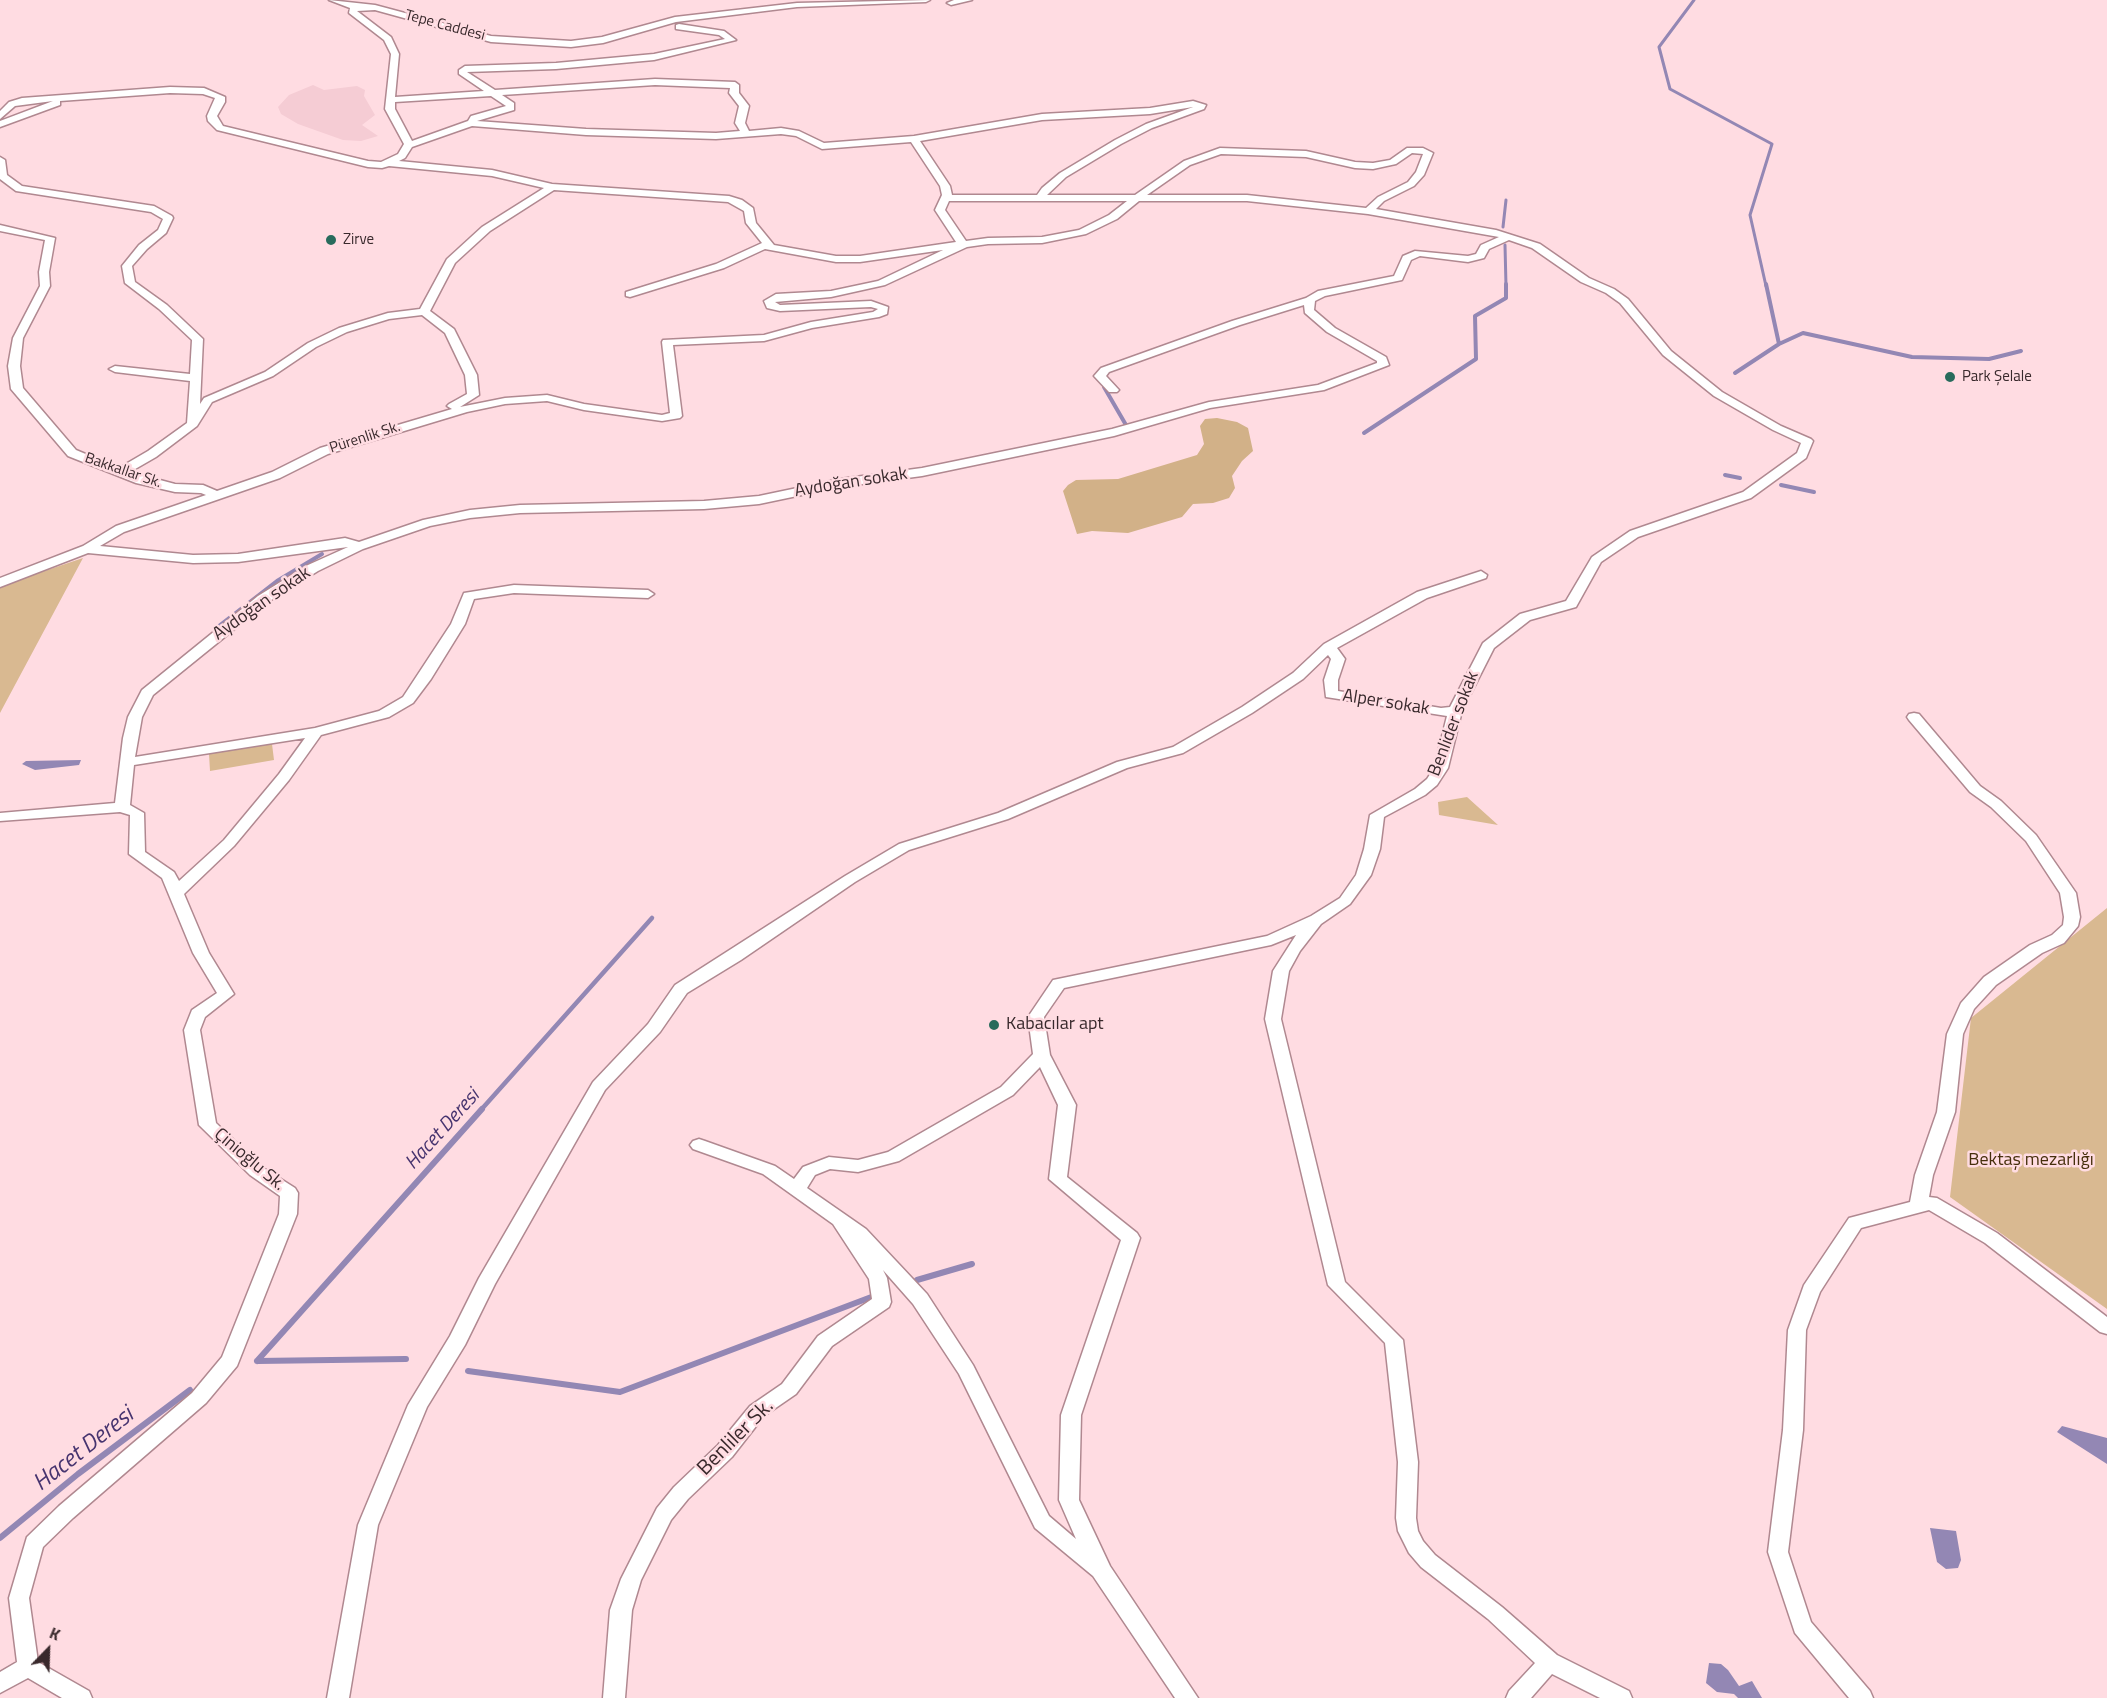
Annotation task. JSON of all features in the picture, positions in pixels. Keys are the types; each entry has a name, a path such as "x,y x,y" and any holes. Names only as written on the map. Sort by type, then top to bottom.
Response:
{"street":[{"path":"333,0 356,7"},
{"name":"Tepe Caddesi","path":"409,145 393,117 390,100 394,48 379,31 352,11 356,7 375,8 479,36 522,42 579,44 603,40 675,20 797,4 926,0"},
{"path":"951,3 968,0"},
{"path":"471,123 474,118 511,108 511,105 462,72 463,70 556,66 654,57 732,40 726,35 692,27 643,28"},
{"path":"390,100 656,82 735,85 734,93 744,106 740,123 746,132"},
{"path":"0,116 7,106 35,99 170,90 211,92 220,97 220,102 212,116 213,121 220,128 368,164 390,163 492,173 552,187 729,199 739,202 749,210 752,223 770,246"},
{"path":"0,124 38,110 80,99 194,90"},
{"path":"7,106 17,113 38,110 44,104 35,99"},
{"path":"390,163 402,156 409,145 471,123 603,133 716,136 769,130 791,132 822,146 914,139 1042,117 1150,111 1193,104 1201,105 1201,108 1149,126 1118,142 1063,175 1045,190 1040,198"},
{"path":"914,139 945,186 946,198 940,206 941,214 963,245"},
{"path":"630,294 720,266 759,248 770,246 848,260 889,257 963,245 1065,236 1082,231 1113,216 1187,163 1220,151 1306,154 1355,165 1373,166 1393,162 1410,150 1428,153 1421,173 1411,184 1376,202 1368,211"},
{"path":"0,160 2,176 19,189 154,209 168,218 162,231 143,247 127,266 130,283 163,307 198,339 193,424"},
{"path":"424,312 451,261 486,229 552,187"},
{"path":"946,198 1237,197 1368,211 1502,235"},
{"name":"Bakkallar Sk.","path":"0,228 50,238 44,272 45,286 18,338 14,366 18,389 72,453 140,480 175,488 203,489 215,495"},
{"path":"1113,390 1100,376 1105,370 1236,323 1310,300 1322,293 1398,278 1407,258 1419,253 1468,259 1480,256 1485,247 1502,235"},
{"name":"Benlider sokak","path":"1102,1572 1069,1500 1071,1415 1131,1238 1058,1179 1067,1105 1042,1055 1036,1017 1059,984 1271,940 1317,920 1345,901 1363,875 1372,849 1377,815 1400,804 1432,782 1441,768 1455,711 1488,646 1525,617 1571,604 1596,560 1634,534 1747,495 1802,455 1807,441 1777,428 1718,394 1667,353 1624,301 1610,291 1585,280 1536,246 1502,235"},
{"name":"Pürenlik Sk.","path":"0,583 87,549 120,529 276,475 324,451 429,419 505,401 547,398 584,407 651,416 676,416 668,342 764,338 811,325 874,315 883,312 883,307 871,304 780,308 771,306 769,301 776,297 831,294 881,283 963,245"},
{"name":"Aydoğan sokak","path":"122,807 135,717 147,693 263,599 313,568 358,546 427,523 470,514 520,509 715,504 759,500 829,485 922,472 1114,432 1209,405 1320,388 1383,365 1382,359 1331,330 1309,311 1310,300"},
{"path":"122,471 152,454 193,424 208,400 269,374 312,345 344,330 388,316 424,312 450,331 471,375 473,395 429,419"},
{"path":"116,369 196,378"},
{"path":"87,549 193,559 227,558 307,549 345,542 358,546"},
{"path":"338,1698 368,1525 418,1405 458,1340 502,1254 599,1086 654,1028 681,989 735,956 850,879 904,847 1003,816 1122,765 1178,750 1247,710 1298,676 1329,647 1422,595 1481,575"},
{"path":"128,762 316,732 384,714 408,700 458,624 469,596 514,589 648,594"},
{"name":"Alper sokak","path":"1329,647 1338,659 1331,680 1331,694 1441,712 1455,711"},
{"path":"1914,717 1975,789 1996,804 2031,838 2068,893 2072,917 2070,926 2058,939 2036,950 1990,981 1967,1007 1955,1034 1946,1112 1924,1175 1918,1206"},
{"path":"176,892 230,843 284,777 316,732"},
{"path":"0,817 122,807"},
{"name":"Çinioğlu Sk.","path":"28,1667 19,1598 34,1543 66,1512 199,1398 230,1361 288,1215 289,1193 256,1171 208,1125 192,1029 198,1014 226,994 201,953 169,875 137,854 137,813 122,807"},
{"path":"1317,920 1293,949 1281,971 1273,1019 1337,1285 1394,1340 1408,1462 1406,1518 1408,1531 1416,1547 1428,1561 1495,1613 1549,1662 1621,1698"},
{"path":"797,1188 808,1171 829,1163 858,1166 893,1157 1007,1091 1042,1055"},
{"path":"699,1145 769,1170 797,1188 861,1234 920,1299 966,1370 1042,1522 1102,1572 1187,1698"},
{"path":"1862,1698 1802,1627 1778,1552 1793,1430 1797,1330 1811,1290 1855,1223 1931,1203 1991,1238 2107,1327"},
{"name":"Benliler Sk.","path":"614,1698 621,1610 631,1579 664,1514 681,1493 725,1451 757,1411 789,1389 825,1341 882,1302 878,1278 837,1217"},
{"path":"1517,1698 1549,1662"},
{"path":"0,1683 28,1667 81,1698"}],"shaded area":[{"path":"313,85 324,90 357,86 365,90 364,96 375,115 362,125 378,136 361,141 343,140 298,124 281,114 278,107 289,95"},
{"path":"1217,418 1237,422 1248,428 1253,451 1242,461 1232,476 1235,488 1229,498 1213,503 1193,504 1182,517 1128,533 1092,531 1077,534 1063,491 1068,485 1076,480 1118,479 1197,455 1204,444 1200,426 1205,419"},
{"path":"81,760 79,765 35,770 22,764 26,761"},
{"path":"2062,1426 2107,1438 2107,1464 2057,1432"},
{"path":"1930,1528 1956,1531 1961,1560 1958,1568 1946,1569 1937,1562"},
{"path":"1709,1663 1721,1664 1739,1686 1752,1681 1762,1698 1738,1698 1734,1694 1717,1692 1706,1683"}],"green space":[{"path":"83,558 0,713 0,586"},
{"path":"272,744 274,760 210,771 209,754"},
{"path":"1467,797 1498,825 1439,815 1438,802"},
{"name":"Bektaş mezarlığı","path":"2107,908 2107,1309 1950,1197 1971,1018"}],"waterway":[{"path":"1694,0 1659,47 1670,89 1772,144 1750,215 1766,286"},
{"path":"1503,227 1506,200"},
{"path":"1505,245 1506,286"},
{"path":"1766,284 1779,344"},
{"path":"1364,433 1476,359 1475,316 1506,298 1506,286"},
{"path":"1779,344 1803,333 1912,357 1989,359 2021,351"},
{"path":"1735,373 1779,344"},
{"path":"1104,387 1126,425"},
{"path":"1725,475 1740,478"},
{"path":"1781,485 1814,492"},
{"path":"215,629 277,581 322,554"},
{"name":"Hacet Deresi","path":"480,1111 652,918"},
{"name":"Hacet Deresi","path":"406,1359 257,1361 482,1109"},
{"path":"917,1280 972,1264"},
{"path":"468,1371 620,1392 874,1296"},
{"name":"Hacet Deresi","path":"0,1538 78,1474 190,1390"}],"place":[{"name":"Zirve","path":"331,240"},
{"name":"Park Şelale","path":"1950,377"},
{"name":"Kabacılar apt","path":"994,1025"}]}
